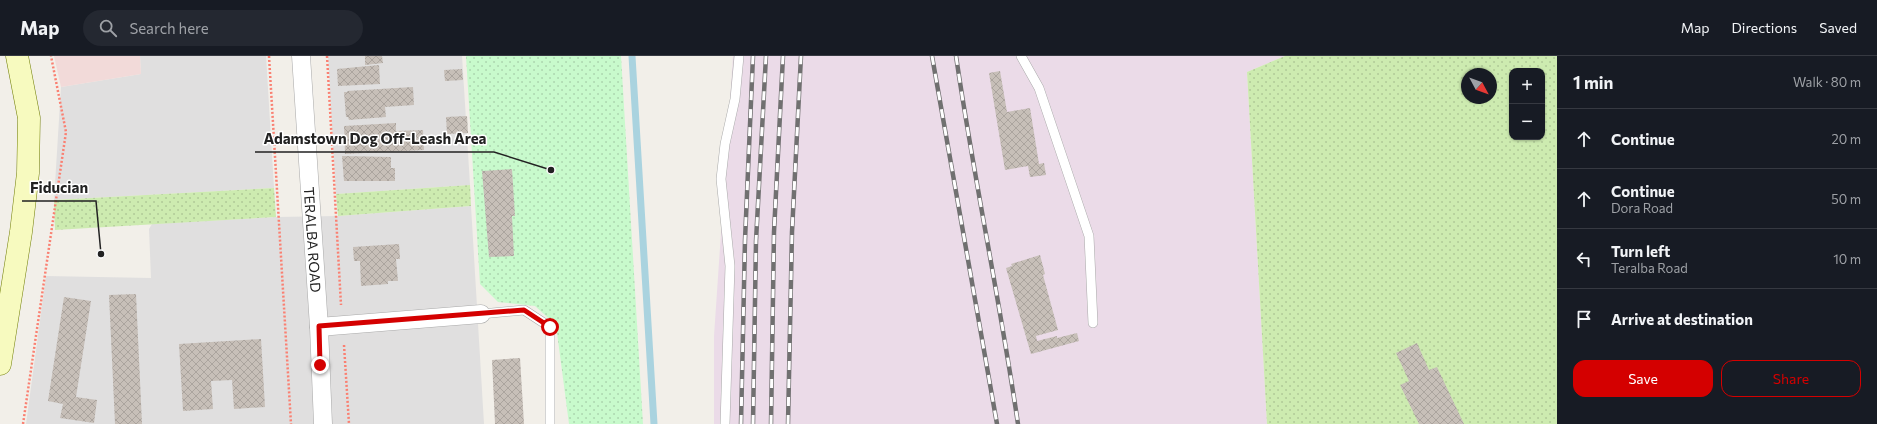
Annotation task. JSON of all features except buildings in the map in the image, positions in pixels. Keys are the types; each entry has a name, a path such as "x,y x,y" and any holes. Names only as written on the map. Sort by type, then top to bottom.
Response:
{"main road":[{"path":"0,364 21,232 28,173 29,118 18,56"}],"street":[{"name":"TERALBA ROAD","path":"301,56 319,326 323,424"},
{"path":"319,326 481,314"}],"lane":[{"path":"724,424 730,266 721,179 725,144 735,99 740,56"},
{"path":"1021,56 1040,88 1089,236 1093,323"},
{"path":"481,314 524,310 550,327 550,424"}],"path":[{"path":"23,424 66,132 51,56"},
{"path":"269,56 291,424"},
{"path":"326,56 342,308"},
{"path":"344,341 349,424"}],"shaded area":[{"path":"54,56 140,56 141,74 61,87"},
{"path":"140,56 266,56 274,188 54,200 61,87 141,74"},
{"path":"328,56 462,56 470,185 336,194"},
{"path":"733,56 1285,56 1247,72 1267,424 714,424 714,336"},
{"path":"471,206 484,424 26,424 46,276 151,278 149,229 152,224 276,217 338,216"}],"green space":[{"path":"466,56 621,56 643,424 569,424 556,325 535,306 498,302 480,284"},
{"path":"1285,56 1557,56 1557,424 1267,424 1247,72"},
{"path":"470,185 471,206 338,216 336,194"},
{"path":"274,188 276,217 55,230 54,200"}],"waterway":[{"path":"632,56 654,424"}],"railway":[{"path":"741,424 745,240 753,56"},
{"path":"753,424 756,241 766,56"},
{"path":"771,424 774,232 783,56"},
{"path":"788,424 792,232 801,56"},
{"path":"932,56 997,424"},
{"path":"956,56 1018,424"}],"place":[{"name":"Adamstown Dog Off-Leash Area","path":"551,170"},
{"name":"Fiducian","path":"101,254"}],"route":[{"path":"320,365 319,326 524,310 550,327"}]}
